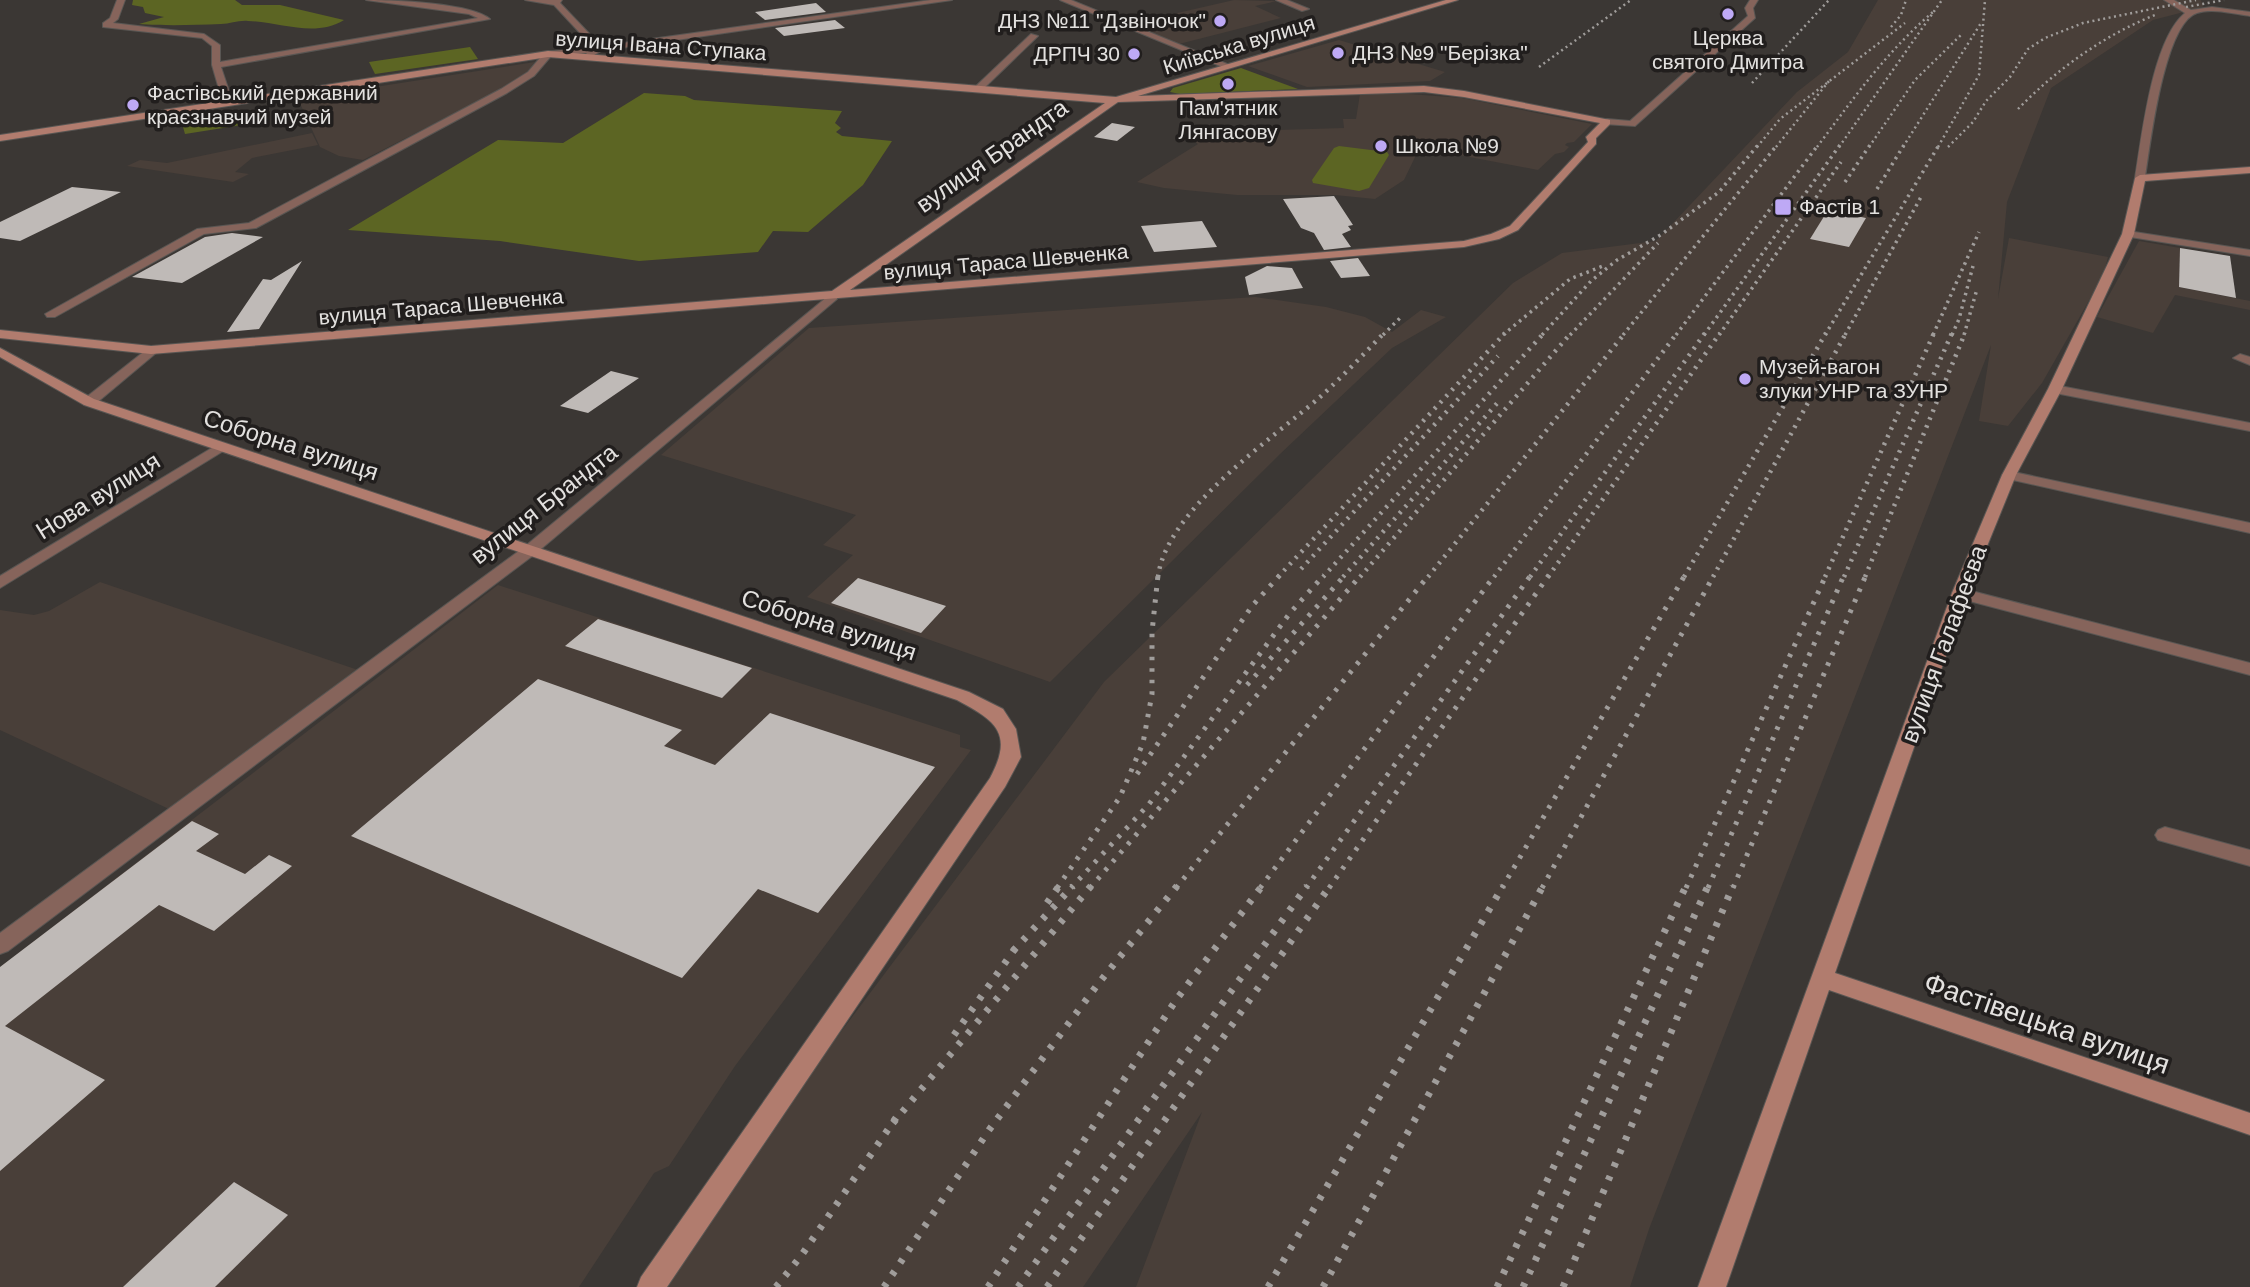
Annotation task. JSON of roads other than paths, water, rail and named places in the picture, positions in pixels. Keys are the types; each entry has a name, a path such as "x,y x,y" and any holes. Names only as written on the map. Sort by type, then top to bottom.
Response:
{"street":[{"path":"121,0 114,19 106,25 204,36 216,45 216,65 228,103"},
{"path":"216,65 486,19 471,12 370,0"},
{"path":"528,0 557,1 599,49"},
{"path":"51,314 201,232 252,226 504,91 531,74 548,54 948,0"},
{"path":"1064,0 1228,66"},
{"path":"1280,0 1305,9"},
{"name":"Київська вулиця","path":"1115,100 1454,0"},
{"path":"1115,100 1424,89 1464,94 1607,122 1632,124 1752,16 1749,8 1754,0"},
{"path":"2168,0 2190,12 2205,10 2250,14"},
{"name":"вулиця Галафеєва","path":"1712,1287 1960,593 2009,475 2055,388 2128,234 2163,58 2180,20 2190,12"},
{"path":"978,89 1034,36"},
{"path":"588,55 599,49"},
{"name":"вулиця Івана Ступака","path":"0,138 548,54 588,55 1115,100"},
{"name":"вулиця Брандта","path":"0,946 529,551 833,296 1115,100"},
{"name":"вулиця Тараса Шевченка","path":"0,334 151,350 1464,244 1495,237 1514,228 1593,142 1591,137 1607,122"},
{"path":"2140,178 2250,170"},
{"path":"2128,234 2250,253"},
{"path":"89,402 151,350"},
{"name":"Соборна вулиця","path":"0,352 89,402 963,696 996,713 1007,729 1011,757 998,782 651,1287"},
{"path":"2055,388 2250,428"},
{"name":"Нова вулиця","path":"0,583 220,447"},
{"path":"2009,475 2250,528"},
{"path":"1960,593 2250,669"},
{"path":"2165,835 2250,858"},
{"name":"Фастівецька вулиця","path":"1824,979 2250,1124"}],"railway":[{"path":"1539,67 1631,0"},
{"path":"1752,83 1829,0"},
{"path":"1891,27 1901,15 1906,0"},
{"path":"1839,147 1942,0"},
{"path":"1938,147 1979,75 1985,0"},
{"path":"1948,147 1973,122 1986,101 2010,77 2028,49 2045,38 2083,23 2196,0"},
{"path":"2186,7 2224,0"},
{"path":"1817,147 1886,59 1933,12"},
{"path":"2018,109 2048,81 2099,43 2155,15"},
{"path":"1828,82 1905,23"},
{"path":"1903,147 1981,23"},
{"path":"1869,147 1915,80 1963,33"},
{"path":"1757,147 1780,119 1828,82"},
{"path":"1776,147 1828,82"},
{"path":"1542,335 1591,281 1617,260 1662,234 1719,192 1758,145"},
{"path":"1623,335 1777,145"},
{"path":"1676,335 1818,145"},
{"path":"1704,335 1840,145"},
{"path":"1845,182 1870,145"},
{"path":"1877,189 1904,145"},
{"path":"1825,335 1939,145"},
{"path":"1719,335 1841,162"},
{"path":"1845,335 1921,197"},
{"path":"1933,335 1979,232"},
{"path":"1570,335 1658,243"},
{"path":"1504,334 1570,279 1603,266"},
{"path":"1952,335 1973,266"},
{"path":"1964,335 1977,289"},
{"path":"1383,335 1402,316"},
{"path":"1158,577 1165,552 1200,502 1249,455 1320,397 1384,333"},
{"path":"1323,577 1544,333"},
{"path":"1360,577 1571,333"},
{"path":"1428,577 1625,333"},
{"path":"1494,577 1677,333"},
{"path":"1530,577 1705,333"},
{"path":"1548,577 1720,333"},
{"path":"1684,577 1826,333"},
{"path":"1713,577 1846,333"},
{"path":"1825,577 1934,333"},
{"path":"1844,577 1952,333"},
{"path":"1865,577 1965,333"},
{"path":"1278,577 1504,334"},
{"path":"1301,569 1498,356"},
{"path":"1343,577 1500,400"},
{"path":"1057,888 1120,797 1143,743 1152,694 1152,632 1158,575"},
{"path":"1137,774 1252,606 1280,575"},
{"path":"1071,888 1149,804 1290,613 1324,575"},
{"path":"1247,685 1345,575"},
{"path":"1090,888 1361,575"},
{"path":"1176,888 1429,575"},
{"path":"1260,888 1495,575"},
{"path":"1306,888 1531,575"},
{"path":"1329,888 1549,575"},
{"path":"1502,888 1685,575"},
{"path":"1542,888 1714,575"},
{"path":"1686,888 1826,575"},
{"path":"1708,888 1844,575"},
{"path":"1733,888 1866,575"},
{"path":"1047,903 1059,886"},
{"path":"1014,949 1073,886"},
{"path":"893,1123 1091,886"},
{"path":"884,1287 989,1130 1098,984 1177,886"},
{"path":"988,1287 1176,1000 1262,886"},
{"path":"1018,1287 1307,886"},
{"path":"1047,1287 1330,886"},
{"path":"1268,1287 1503,886"},
{"path":"1323,1287 1543,886"},
{"path":"1497,1287 1686,886"},
{"path":"1523,1287 1708,886"},
{"path":"1563,1287 1733,886"},
{"path":"1014,949 1019,943"},
{"path":"954,1035 1014,949"},
{"path":"776,1287 801,1256 898,1115"}],"place":[{"name":"Церква святого Дмитра","path":"1728,14"},
{"name":"ДНЗ №11 \"Дзвіночок\"","path":"1220,21"},
{"name":"ДНЗ №9 \"Берізка\"","path":"1338,53"},
{"name":"ДРПЧ 30","path":"1134,54"},
{"name":"Пам'ятник Лянгасову","path":"1228,84"},
{"name":"Фастівський державний краєзнавчий музей","path":"133,105"},
{"name":"Школа №9","path":"1381,146"},
{"name":"Фастів 1","path":"1783,207"},
{"name":"Музей-вагон злуки УНР та ЗУНР","path":"1745,379"}]}
